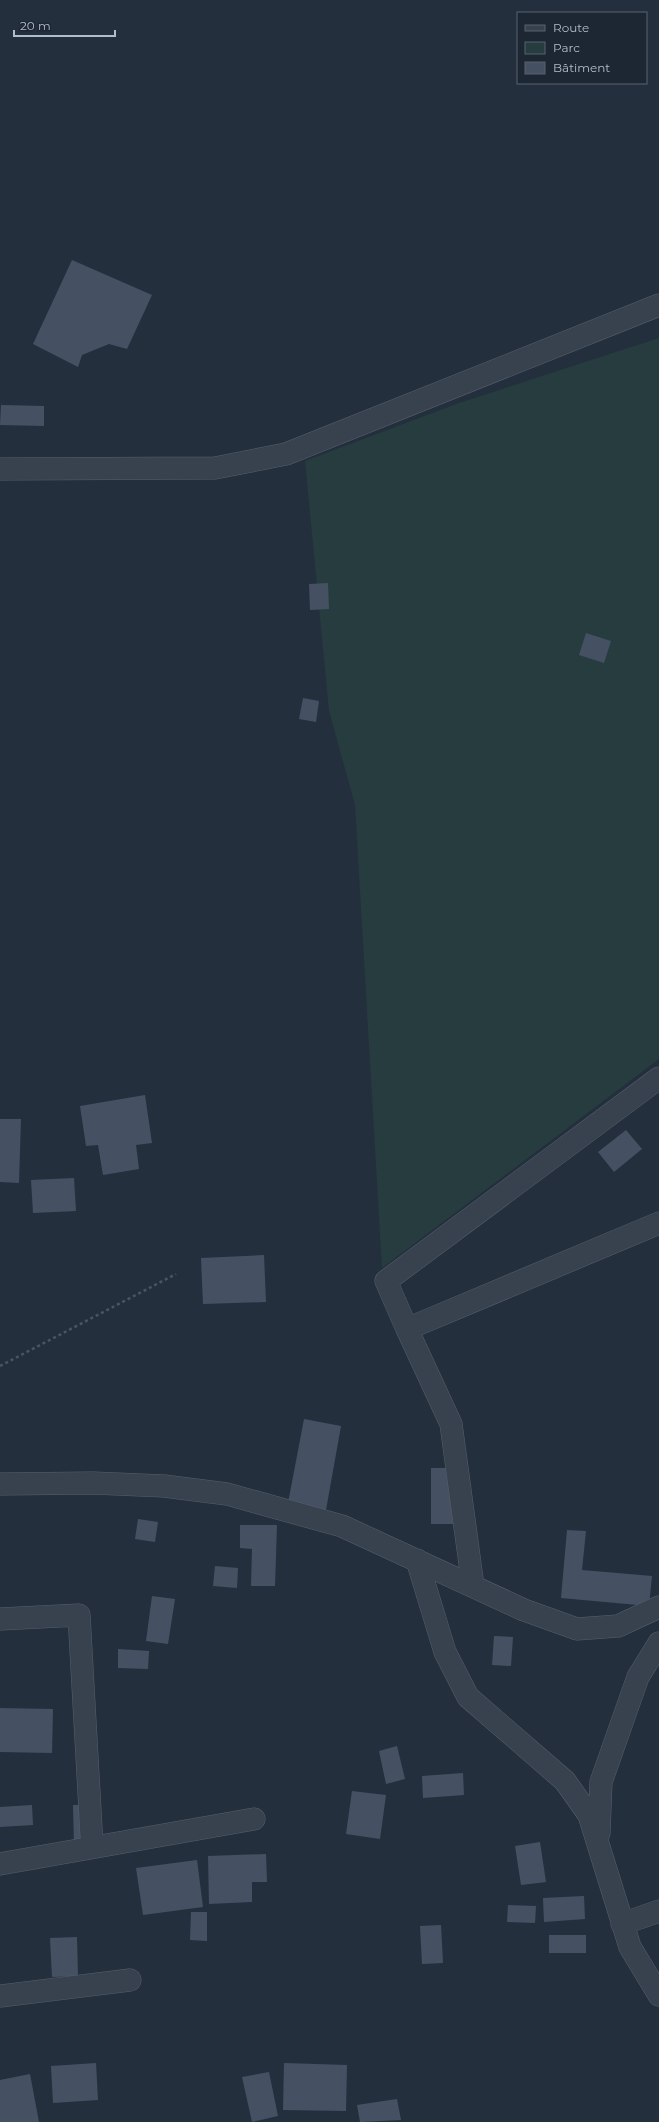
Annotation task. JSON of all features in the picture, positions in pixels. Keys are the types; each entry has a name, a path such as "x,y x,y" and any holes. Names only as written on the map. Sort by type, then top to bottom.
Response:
{"street":[{"path":"0,469 215,468 286,454 659,305"},
{"path":"473,1586 451,1424 386,1281 659,1078"},
{"path":"407,1329 659,1222"},
{"path":"0,1484 93,1483 164,1486 227,1494 342,1526 524,1610 577,1629 618,1626 659,1607"},
{"path":"417,1560 445,1652 468,1697 566,1781 589,1815 630,1947 659,1995"},
{"path":"0,1619 79,1615 92,1846"},
{"path":"598,1845 601,1782 638,1677 659,1643"},
{"path":"0,1864 92,1846 254,1819"},
{"path":"622,1924 659,1910"},
{"path":"0,1996 130,1980"}],"path":[{"path":"0,1366 176,1274"}],"green space":[{"path":"659,338 659,1059 382,1268 355,805 329,711 305,461 459,403"}],"building":[{"path":"72,260 152,295 127,349 109,344 82,355 78,367 33,344"},
{"path":"1,405 44,406 44,426 0,425"},
{"path":"328,583 329,609 310,610 309,584"},
{"path":"586,633 611,641 604,663 579,655"},
{"path":"303,698 319,701 316,722 299,719"},
{"path":"145,1095 152,1143 136,1145 139,1169 103,1175 98,1145 86,1146 80,1106"},
{"path":"0,1119 21,1119 19,1183 0,1182"},
{"path":"626,1130 642,1149 614,1172 598,1152"},
{"path":"74,1178 76,1211 33,1213 31,1180"},
{"path":"264,1255 266,1302 203,1304 201,1258"},
{"path":"304,1419 341,1426 326,1510 288,1503"},
{"path":"431,1468 458,1468 458,1524 431,1524"},
{"path":"138,1519 158,1522 155,1542 135,1539"},
{"path":"240,1525 277,1525 275,1586 251,1586 252,1549 240,1548"},
{"path":"567,1530 586,1531 582,1570 652,1576 649,1606 561,1598"},
{"path":"215,1566 238,1568 237,1588 213,1586"},
{"path":"152,1596 175,1599 168,1644 146,1641"},
{"path":"494,1636 513,1637 511,1666 492,1665"},
{"path":"118,1649 149,1651 148,1669 118,1668"},
{"path":"0,1708 53,1709 52,1753 0,1752"},
{"path":"397,1746 405,1779 386,1784 379,1751"},
{"path":"463,1773 464,1795 423,1798 422,1776"},
{"path":"352,1791 386,1795 380,1839 346,1834"},
{"path":"32,1805 33,1825 0,1827 0,1807"},
{"path":"73,1805 96,1805 97,1846 74,1847"},
{"path":"540,1842 546,1882 521,1885 515,1846"},
{"path":"266,1854 267,1882 252,1882 252,1902 209,1904 208,1856"},
{"path":"197,1860 203,1907 143,1915 136,1868"},
{"path":"584,1896 585,1919 544,1922 543,1898"},
{"path":"508,1905 536,1906 535,1923 507,1922"},
{"path":"191,1912 207,1912 207,1941 190,1940"},
{"path":"441,1925 443,1963 422,1964 420,1926"},
{"path":"549,1935 586,1935 586,1953 549,1953"},
{"path":"77,1937 78,1976 52,1977 50,1938"},
{"path":"96,2063 98,2100 53,2103 51,2066"},
{"path":"284,2063 347,2065 346,2111 283,2110"},
{"path":"269,2072 278,2116 252,2122 242,2077"},
{"path":"30,2074 39,2122 0,2122 0,2080"},
{"path":"397,2099 401,2120 360,2122 357,2105"}]}
